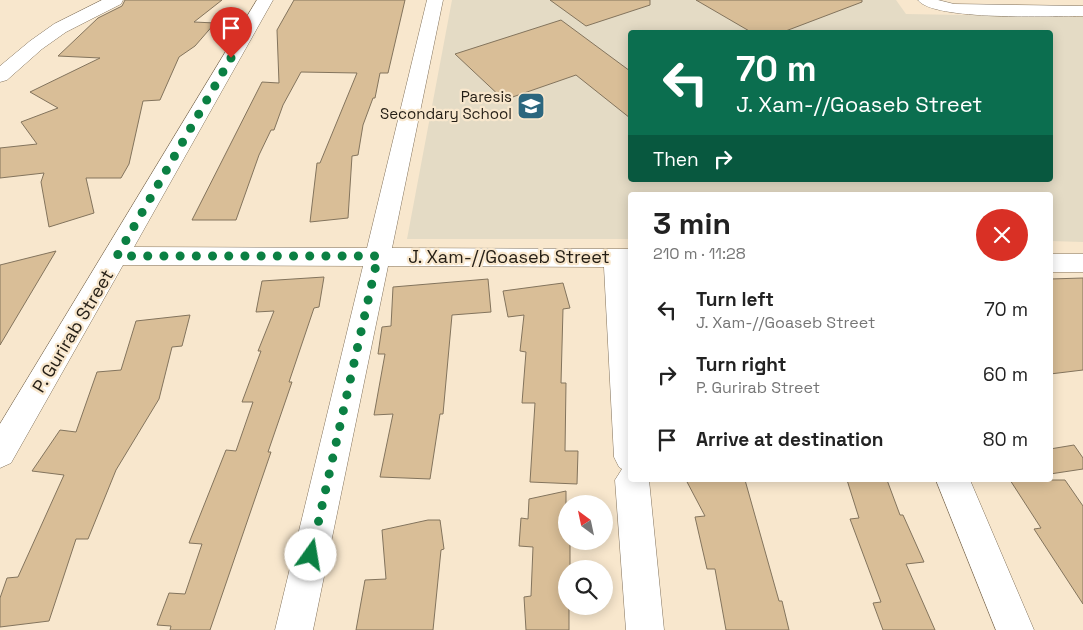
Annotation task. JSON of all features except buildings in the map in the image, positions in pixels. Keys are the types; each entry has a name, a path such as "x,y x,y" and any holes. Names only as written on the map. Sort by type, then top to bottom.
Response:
{"street":[{"path":"0,76 36,45 60,28 115,0"},
{"name":"P. Gurirab Street","path":"4,441 117,256 265,0"},
{"path":"294,630 435,0"},
{"path":"926,0 935,5 954,9 1083,11"},
{"name":"J. Xam-//Goaseb Street","path":"117,256 623,258"},
{"path":"623,258 628,400"},
{"path":"1053,263 1083,263"},
{"path":"632,482 645,630"},
{"path":"954,482 1014,630"}],"shaded area":[{"name":"Paresis Secondary School","path":"452,0 896,0 906,14 1083,17 1083,242 1053,241 1053,192 628,192 628,239 407,239"}],"place":[{"name":"Paresis Secondary School","path":"531,106"}],"route":[{"path":"231,58 117,256 378,256 311,555"}]}
